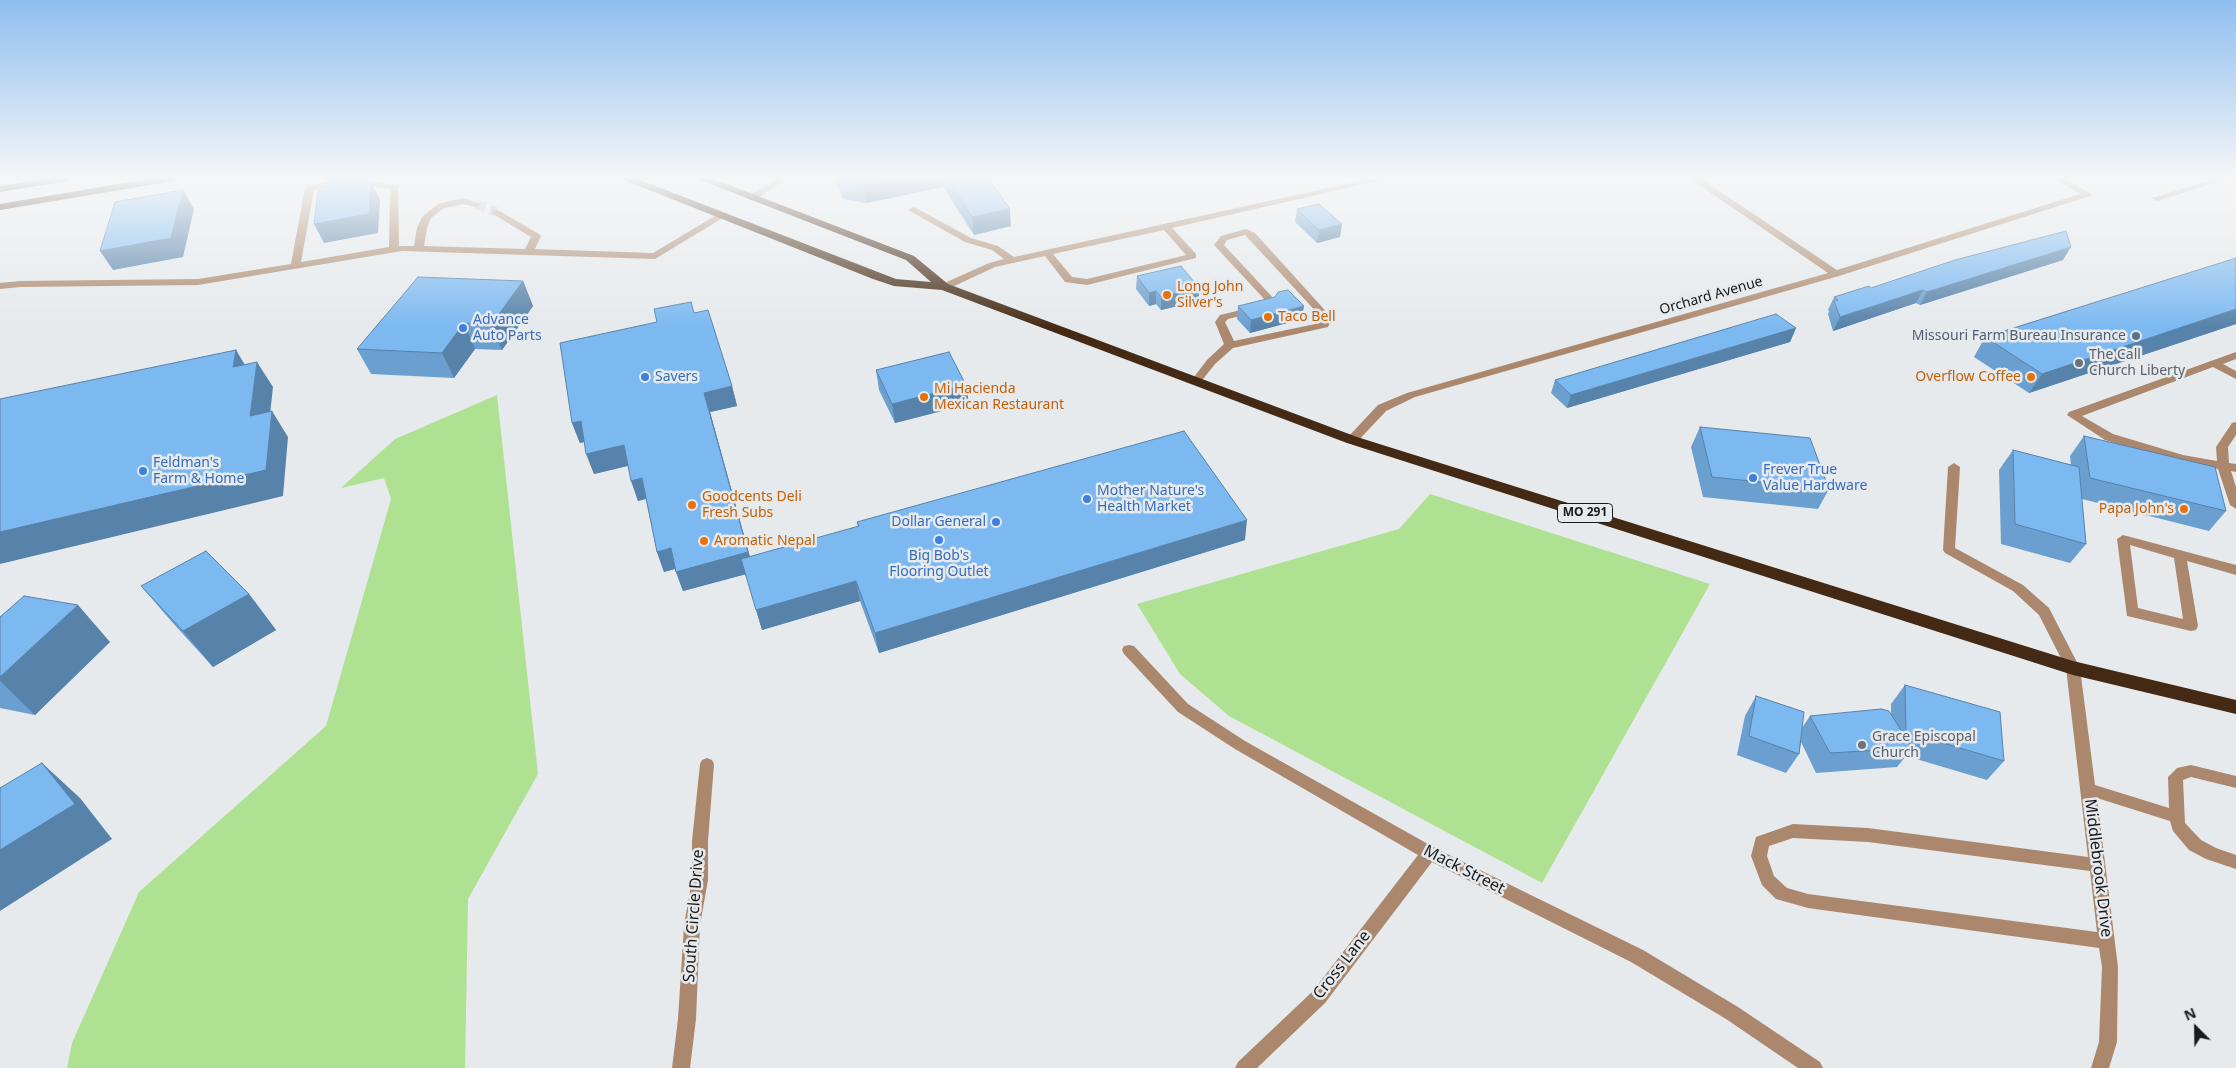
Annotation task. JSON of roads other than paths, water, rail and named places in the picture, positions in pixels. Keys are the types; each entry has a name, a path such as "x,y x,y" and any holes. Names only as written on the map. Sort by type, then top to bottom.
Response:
{"highway":[{"name":"MO 291","path":"752,228 894,282 944,287 1352,440 2073,668 2236,707"},
{"name":"MO 291","path":"831,228 910,258 944,287"}],"street":[{"path":"295,266 302,228"},
{"path":"394,228 394,250"},
{"path":"419,248 422,228"},
{"path":"523,228 536,236 529,252"},
{"path":"0,286 20,284 198,282 394,250 419,248 656,256 702,228"},
{"path":"946,228 968,240 995,248 1013,261"},
{"path":"944,287 992,265 1162,228"},
{"path":"1047,253 1069,280 1087,282 1193,256 1167,228"},
{"path":"1767,228 1836,274"},
{"name":"Orchard Avenue","path":"1352,440 1382,408 1411,395 1836,274 1983,228"},
{"path":"1196,381 1211,362 1230,345 1275,337 1324,325 1327,318 1252,236 1246,232 1224,238 1219,245 1271,302 1269,306 1224,317 1220,322 1230,345"},
{"path":"2236,355 2073,415 2109,438 2182,459 2236,468"},
{"path":"2214,363 2236,376"},
{"path":"2236,426 2222,447 2223,466 2236,505"},
{"path":"1954,467 1949,550 2018,588 2044,612 2073,668"},
{"path":"2180,555 2191,626 2132,612 2123,539 2236,570"},
{"name":"Mack Street","path":"1130,650 1183,708 1240,745 1429,853 1637,956 1732,1013 1814,1068"},
{"name":"Middlebrook Drive","path":"2073,668 2110,967 2108,1042 2100,1068"},
{"name":"South Circle Drive","path":"681,1068 687,1019 692,925 700,880 700,841 707,764"},
{"path":"2236,782 2192,771 2182,772 2175,777 2178,826 2195,845 2212,854 2236,862"},
{"path":"2088,790 2177,817"},
{"path":"2097,866 1868,835 1793,832 1762,842 1759,856 1768,880 1782,894 1808,901 2106,941"},
{"name":"Cross Lane","path":"1244,1068 1319,997 1429,853"}],"place":[{"name":"Long John Silver's","path":"1167,295"},
{"name":"Taco Bell","path":"1268,317"},
{"name":"Advance Auto Parts","path":"463,328"},
{"name":"Missouri Farm Bureau Insurance","path":"2136,336"},
{"name":"The Call Church Liberty","path":"2079,363"},
{"name":"Savers","path":"645,377"},
{"name":"Overflow Coffee","path":"2031,377"},
{"name":"Mi Hacienda Mexican Restaurant","path":"924,397"},
{"name":"Feldman's Farm & Home","path":"143,471"},
{"name":"Frever True Value Hardware","path":"1753,478"},
{"name":"Mother Nature's Health Market","path":"1087,499"},
{"name":"Goodcents Deli Fresh Subs","path":"692,505"},
{"name":"Papa John's","path":"2184,509"},
{"name":"Dollar General","path":"996,522"},
{"name":"Big Bob's Flooring Outlet","path":"939,540"},
{"name":"Aromatic Nepal","path":"704,541"},
{"name":"Grace Episcopal Church","path":"1862,745"}]}
